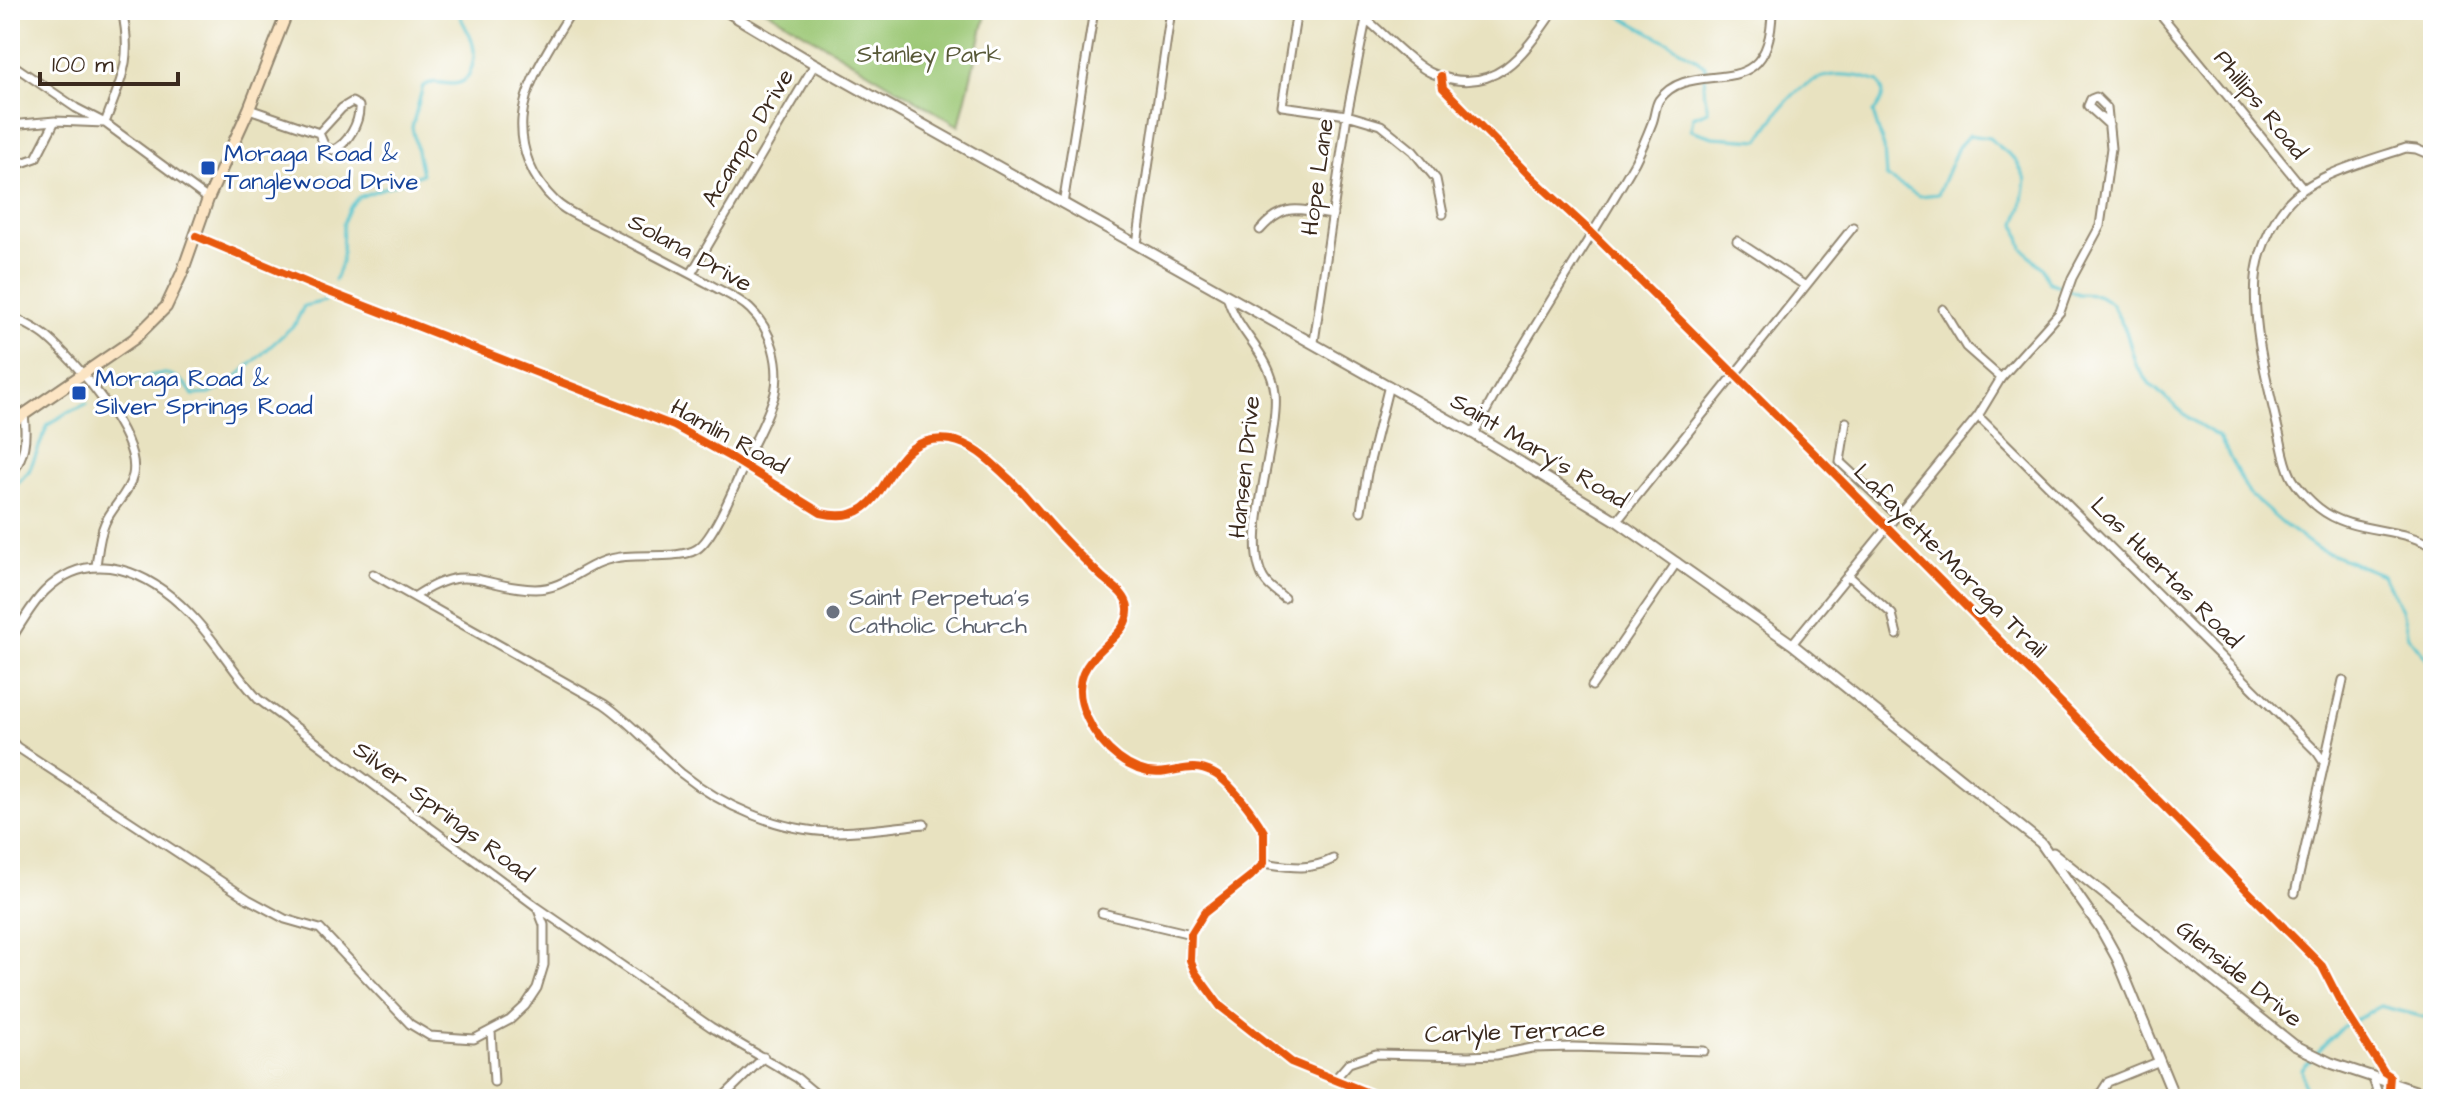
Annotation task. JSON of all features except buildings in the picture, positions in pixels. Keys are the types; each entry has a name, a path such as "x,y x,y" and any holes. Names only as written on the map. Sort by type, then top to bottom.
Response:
{"main road":[{"path":"10,424 134,339 166,307 288,10"}],"street":[{"path":"105,123 127,64 129,44 122,10"},
{"name":"Solana Drive","path":"414,597 453,577 473,576 538,589 561,585 602,562 625,556 688,553 699,548 708,538 768,414 775,392 777,370 773,348 767,331 750,309 691,274 564,208 542,187 530,166 523,144 522,117 526,100 534,76 572,10"},
{"name":"Saint Mary's Road","path":"724,10 1474,434 1617,521 1792,644 2041,843 2101,929 2117,958 2175,1099"},
{"path":"1063,204 1094,10"},
{"path":"1137,244 1171,10"},
{"path":"1297,10 1282,106 1347,115 1381,125 1413,151 1436,179 1443,214"},
{"name":"Hope Lane","path":"1314,342 1347,115 1366,19 1434,74 1480,80 1510,66 1524,54 1554,10"},
{"path":"1474,434 1567,270 1636,159 1653,121 1658,101 1669,91 1692,80 1723,78 1740,73 1763,55 1770,43 1772,10"},
{"name":"Phillips Road","path":"2157,10 2303,188"},
{"path":"10,63 76,108 105,123 208,199"},
{"name":"Acampo Drive","path":"691,274 815,64"},
{"path":"249,109 319,133 325,147 333,150 342,147 360,115 359,106 352,102 342,108 319,133"},
{"path":"10,125 55,121 105,123"},
{"path":"10,162 19,164 36,158 55,121"},
{"path":"1792,644 1978,416 2001,378 2060,312 2072,278 2100,226 2111,148 2109,125"},
{"path":"2433,156 2406,148 2303,188 2285,205 2273,224 2260,254 2256,276 2257,324 2291,477 2318,507 2341,521 2364,529 2404,534 2433,547"},
{"path":"1260,230 1276,213 1288,209 1333,215"},
{"path":"1617,521 1853,227"},
{"name":"Hamlin Road","path":"196,236 324,290 674,426 821,513 844,516 858,513 878,496 898,459 914,447 936,440 952,440 969,446 1008,478 1073,550 1126,598 1128,614 1123,626 1089,662 1078,684 1079,697 1097,737 1114,755 1134,768 1163,773 1191,766 1212,772 1222,779 1264,832 1264,863"},
{"path":"1737,241 1804,285"},
{"name":"Hansen Drive","path":"1227,295 1230,309 1261,352 1275,392 1275,416 1262,481 1256,548 1264,580 1284,598"},
{"path":"1943,309 1966,347 2001,378"},
{"path":"10,316 46,336 84,375 114,417 130,448 134,464 132,479 104,524 96,566 78,569 45,591 10,641"},
{"path":"1361,511 1389,385"},
{"path":"10,477 21,461 27,440 24,414"},
{"name":"Las Huertas Road","path":"1978,416 2323,761"},
{"path":"1846,422 1840,462 1896,514"},
{"path":"1592,686 1677,562"},
{"name":"Silver Springs Road","path":"96,566 125,570 151,582 188,611 235,674 258,699 537,907 711,1027 797,1078 822,1099"},
{"path":"373,574 604,704 631,723 683,774 749,813 783,824 829,832 924,824"},
{"path":"1848,575 1892,614 1897,635"},
{"path":"2295,893 2343,680"},
{"path":"10,739 73,785 248,899 285,919 320,929 410,1024 430,1036 474,1039 510,1020 525,1006 537,988 544,965 544,925 537,907"},
{"name":"Glenside Drive","path":"2041,843 2294,1045 2331,1063 2433,1097"},
{"path":"1333,859 1303,869 1264,863 1204,913 1191,934 1190,960 1220,1006 1291,1062 1383,1099"},
{"path":"1102,913 1191,934"},
{"path":"491,1031 494,1082"},
{"name":"Carlyle Terrace","path":"1336,1078 1349,1063 1376,1054 1468,1056 1496,1055 1532,1048 1573,1047 1686,1053 1704,1051"},
{"path":"721,1099 764,1057"},
{"path":"2097,1099 2108,1082 2160,1061"},
{"path":"2372,1076 2380,1099"}],"green space":[{"name":"Stanley Park","path":"766,10 987,10 959,126"}],"waterway":[{"path":"335,280 342,261 343,223 350,207 359,197 422,174 412,127 423,86 459,83 470,73 473,45 458,10"},
{"path":"1616,10 1616,13 1705,66 1704,91 1708,111 1693,117 1691,130 1713,137 1759,140 1794,94 1807,84 1837,75 1879,82 1883,95 1873,113 1884,148 1886,177 1919,196 1938,194 1958,147 1969,135 1989,138 2016,160 2026,180 2016,223 2023,248 2043,269 2049,282 2078,294 2098,295 2111,303 2126,331 2136,365 2150,384 2190,419 2219,437 2249,494 2283,524 2318,549 2383,575 2402,610 2408,636 2433,667"},
{"path":"130,385 156,374 164,374 180,379 193,395 210,394 228,385 295,324 304,306 325,301"},
{"path":"10,491 29,471 48,425 87,404"},
{"path":"2309,1099 2302,1069 2342,1027 2380,1006 2424,1017 2433,1012"}],"cycle path":[{"name":"Lafayette-Moraga Trail","path":"1441,76 1443,88 1529,175 1591,232 1808,447 2322,966 2344,1009 2384,1072 2390,1076 2389,1089 2396,1099"},
{"path":"196,236 324,290 674,426 821,513 846,515 864,508 910,450 927,441 951,440 981,454 1016,485 1072,547 1122,594 1127,603 1126,621 1097,653 1081,679 1080,696 1087,718 1100,740 1119,758 1141,770 1153,773 1195,768 1213,773 1234,791 1264,832 1264,863 1204,913 1191,934 1190,960 1195,972 1220,1006 1291,1062 1383,1099"}],"place":[{"name":"Moraga Road & Tanglewood Drive","path":"208,168"},
{"name":"Moraga Road & Silver Springs Road","path":"79,393"},
{"name":"Saint Perpetua's Catholic Church","path":"833,612"}]}
